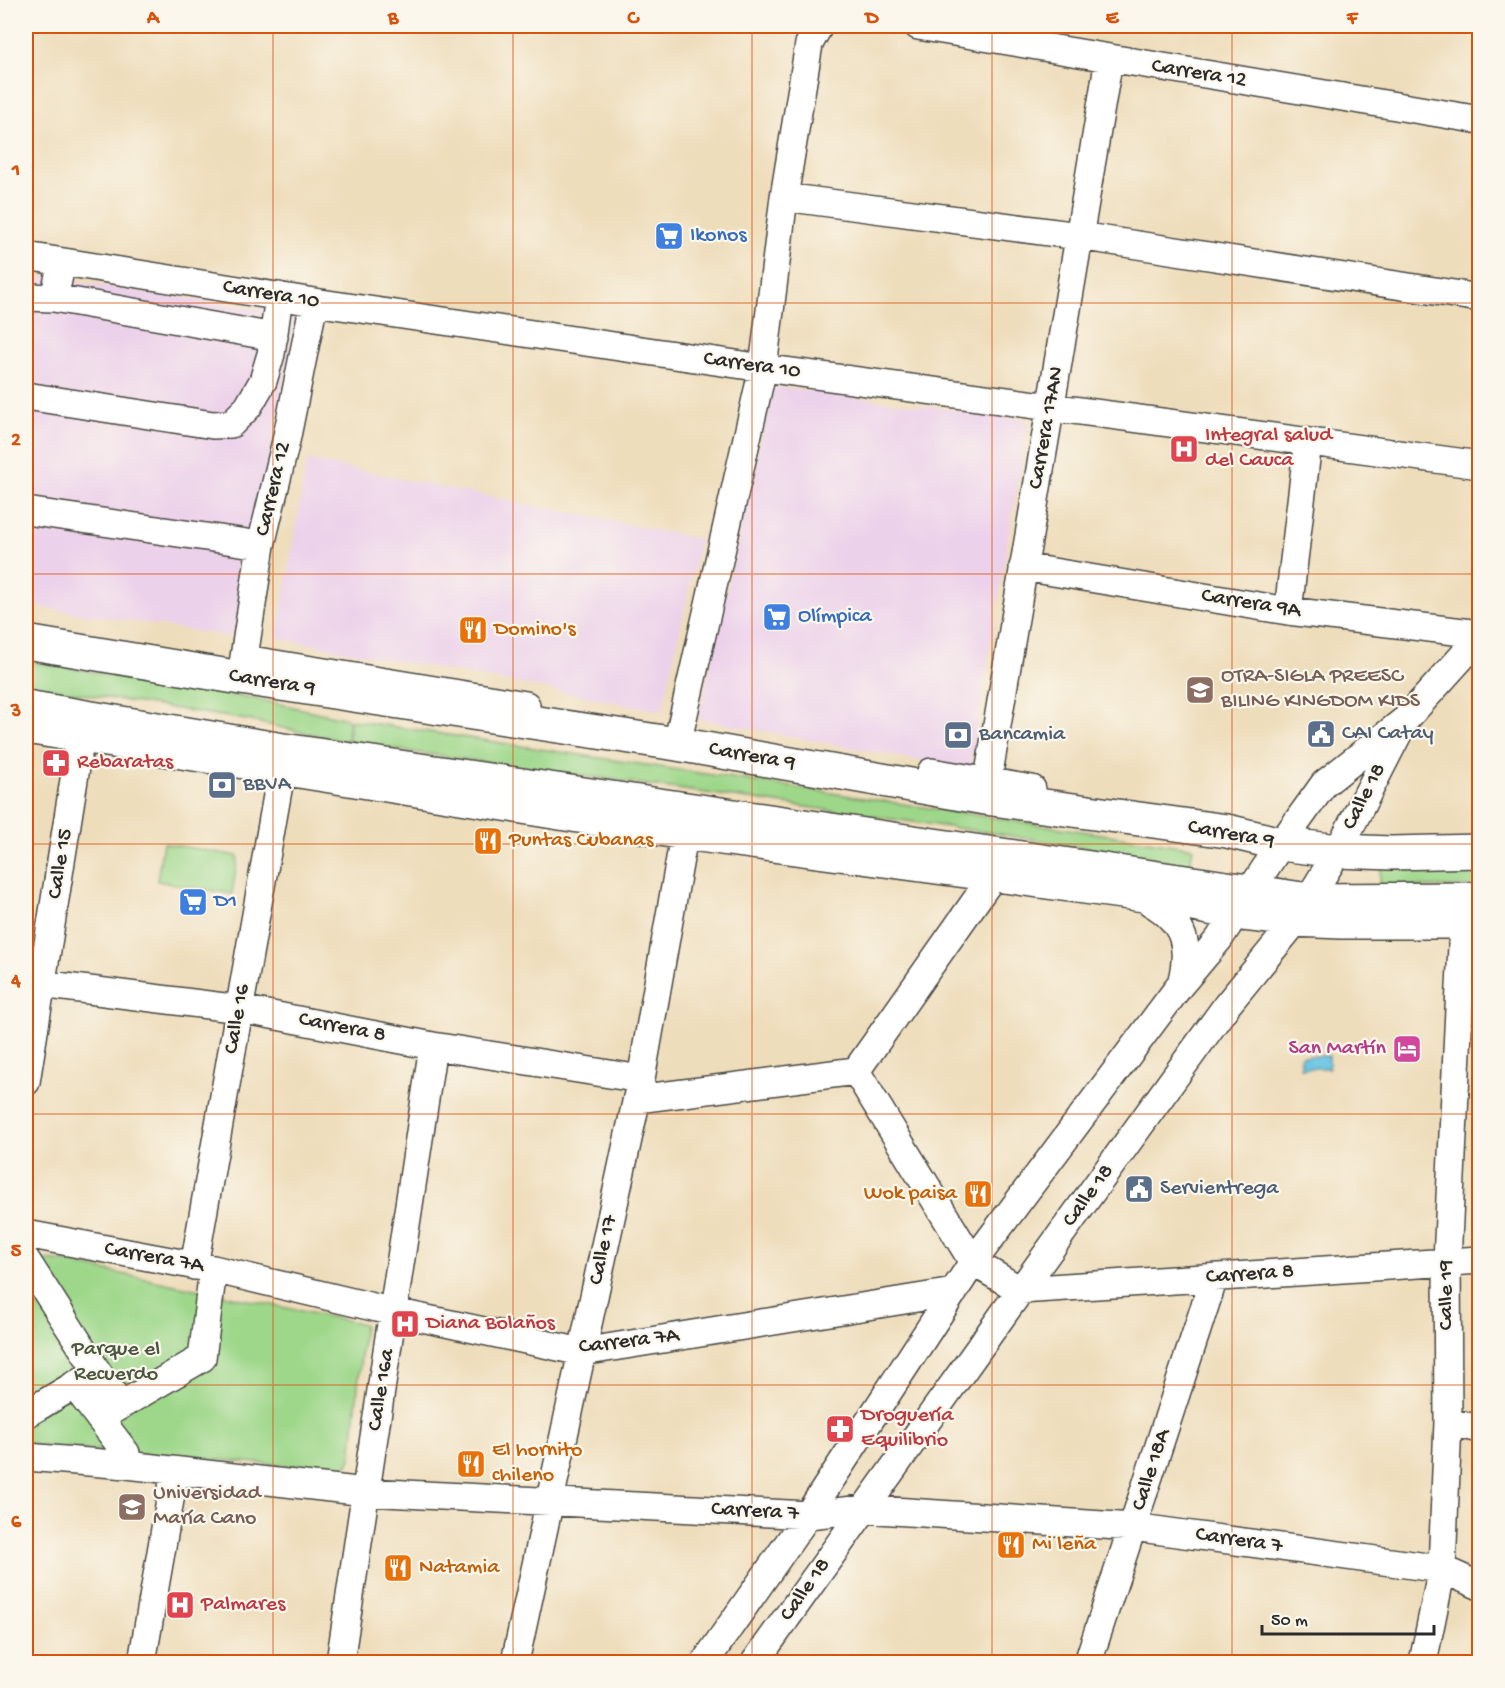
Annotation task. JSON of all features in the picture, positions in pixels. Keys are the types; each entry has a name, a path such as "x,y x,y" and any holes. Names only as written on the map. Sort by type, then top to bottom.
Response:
{"main road":[{"name":"Carrera 9","path":"26,642 242,669 679,737 1227,831 1281,844 1338,851 1391,853 1479,851"},
{"path":"26,707 82,728 295,752 1242,904 1301,912 1474,916"}],"street":[{"path":"679,737 763,368 784,196 809,45 819,26"},
{"name":"Carrera 12","path":"918,26 1479,120"},
{"name":"Carrera 17AN","path":"986,790 1109,59"},
{"path":"784,196 1079,236 1479,298"},
{"name":"Carrera 10","path":"26,256 314,302 763,368 1479,465"},
{"path":"54,298 62,262"},
{"path":"26,396 213,425 231,424 248,407 263,381 271,354 279,296"},
{"path":"26,297 54,298 273,337"},
{"name":"Carrera 12","path":"242,669 261,545 286,441 314,302"},
{"path":"1288,611 1308,442"},
{"path":"26,511 261,545"},
{"name":"Carrera 9A","path":"1023,567 1288,611 1479,636"},
{"path":"1406,719 1479,636"},
{"name":"Calle 18","path":"705,1662 808,1515 973,1262 1181,984 1219,939 1281,844 1324,784 1406,719"},
{"name":"Calle 18","path":"754,1662 1227,1005 1301,912 1338,851 1406,719"},
{"path":"26,730 82,728 281,773 684,837 1144,898 1242,904"},
{"name":"Calle 15","path":"26,1082 82,728"},
{"name":"Calle 16","path":"110,1412 202,1358 204,1267 240,1009 281,773"},
{"name":"Calle 17","path":"515,1662 639,1089 684,837"},
{"path":"991,879 856,1071 973,1262 1020,1290"},
{"path":"1144,898 1164,910 1178,925 1185,944 1186,964 1181,984"},
{"name":"Calle 19","path":"1423,1662 1442,1569 1448,1422 1446,1261 1474,916"},
{"name":"Carrera 8","path":"41,984 240,1009 639,1089 856,1071"},
{"name":"Calle 16a","path":"340,1662 433,1046"},
{"name":"Carrera 7A","path":"26,1234 204,1267 394,1312 582,1352 954,1292"},
{"path":"26,1260 86,1378 110,1412 126,1453 127,1465"},
{"name":"Carrera 8","path":"1020,1290 1479,1260"},
{"name":"Calle 18A","path":"1088,1662 1214,1278"},
{"path":"26,1414 86,1378"},
{"path":"1448,1422 1479,1429"},
{"name":"Carrera 7","path":"26,1457 127,1465 366,1492 808,1515 863,1509 1133,1527 1442,1569 1479,1586"},
{"path":"142,1662 175,1471"}],"shaded area":[{"path":"26,274 297,315 234,637 26,605"},
{"path":"772,386 1028,420 970,770 698,719"},
{"path":"307,460 700,539 662,711 277,638"}],"green space":[{"path":"26,661 252,698 348,719 347,742 247,720 26,685"},
{"path":"350,720 1193,848 1190,865 999,834 349,743"},
{"path":"163,843 238,856 232,894 157,881"},
{"path":"1381,867 1479,869 1479,887 1379,887"},
{"name":"Parque el Recuerdo","path":"40,1260 59,1261 364,1324 351,1459 346,1467 333,1469 37,1446 26,1442 26,1266"}],"water":[{"path":"1301,1056 1329,1056 1329,1068 1301,1068"}],"place":[{"name":"Ikonos","path":"669,236"},
{"name":"Integral salud del Cauca","path":"1184,449"},
{"name":"Olímpica","path":"777,617"},
{"name":"Domino's","path":"473,630"},
{"name":"OTRA-SIGLA PREESC BILING KINGDOM KIDS","path":"1200,690"},
{"name":"CAI Catay","path":"1321,734"},
{"name":"Bancamia","path":"958,735"},
{"name":"Rebaratas","path":"56,763"},
{"name":"BBVA","path":"222,785"},
{"name":"Puntas Cubanas","path":"488,841"},
{"name":"D1","path":"193,902"},
{"name":"San Martín","path":"1407,1049"},
{"name":"Servientrega","path":"1139,1189"},
{"name":"Wok paisa","path":"978,1194"},
{"name":"Diana Bolaños","path":"405,1324"},
{"name":"Droguería Equilibrio","path":"840,1429"},
{"name":"El hornito chileno","path":"471,1464"},
{"name":"Universidad María Cano","path":"132,1507"},
{"name":"Mi leña","path":"1011,1545"},
{"name":"Natamia","path":"398,1568"},
{"name":"Palmares","path":"180,1605"}]}
